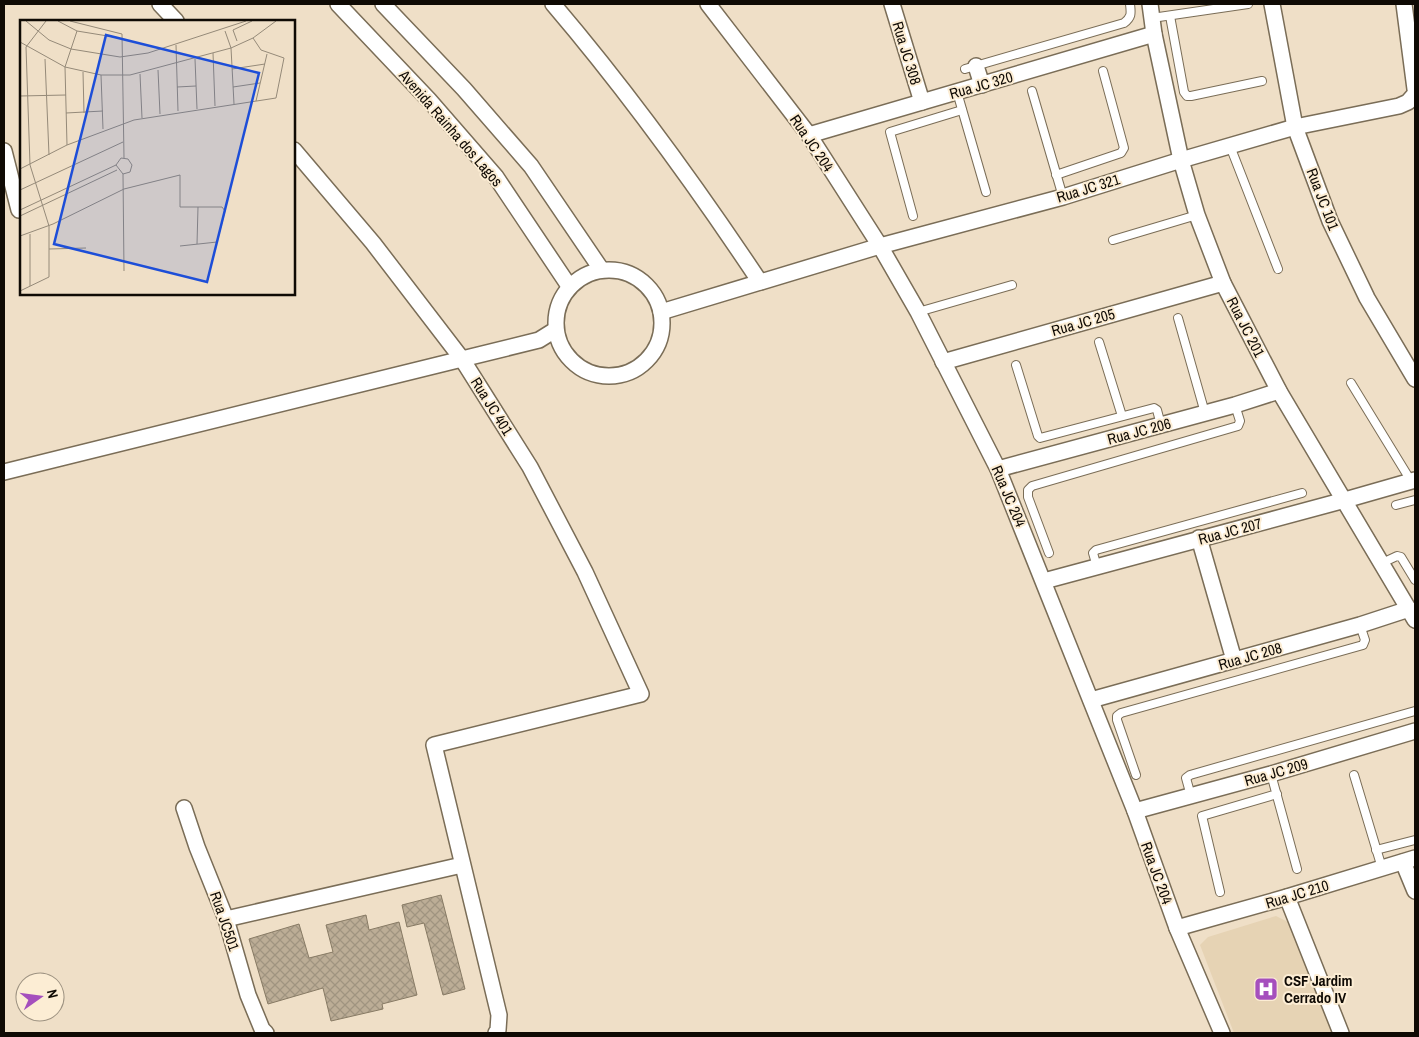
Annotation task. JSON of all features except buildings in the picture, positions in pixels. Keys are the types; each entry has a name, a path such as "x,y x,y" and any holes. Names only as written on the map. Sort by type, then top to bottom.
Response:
{"street":[{"path":"160,4 175,20"},
{"name":"Avenida Rainha dos Lagos","path":"338,4 428,100 496,177 569,286"},
{"path":"383,4 532,166 601,269"},
{"path":"553,4 610,72 657,134 760,282"},
{"name":"Rua JC 204","path":"708,4 809,134 880,246 918,312 998,469 1135,811 1177,928 1222,1033"},
{"name":"Rua JC 308","path":"892,4 922,102"},
{"name":"Rua JC 101","path":"1272,4 1295,127 1330,221 1367,298 1415,378"},
{"path":"1404,4 1415,89"},
{"name":"Rua JC 201","path":"1151,11 1154,34 1181,160 1197,215 1223,283 1279,391 1412,614"},
{"name":"Rua JC 320","path":"809,134 1154,34"},
{"path":"971,67 982,85"},
{"name":"Rua JC 321","path":"661,312 880,246 1063,197 1295,127 1400,106 1408,102 1415,94"},
{"path":"4,151 19,210"},
{"name":"Rua JC 401","path":"295,151 373,242 462,359 530,467 584,572 640,694 434,745 462,865"},
{"path":"601,269 622,270 641,279 655,295 661,312 661,336 652,355 640,367 625,375 602,377 580,369 563,352 555,330 557,307 569,286 583,275 601,269"},
{"name":"Rua JC 205","path":"943,362 1223,283"},
{"path":"4,472 539,340 555,330"},
{"name":"Rua JC 206","path":"998,469 1235,405 1279,391"},
{"name":"Rua JC 207","path":"1044,581 1413,481"},
{"path":"1199,538 1234,660"},
{"name":"Rua JC 208","path":"1091,700 1360,625 1412,614"},
{"name":"Rua JC 209","path":"1135,811 1271,774 1415,731"},
{"name":"Rua JC501","path":"184,808 226,919 248,995 262,1029 266,1033"},
{"path":"1409,860 1415,890"},
{"name":"Rua JC 210","path":"1177,928 1409,860"},
{"path":"226,919 462,865 499,1015 496,1033"},
{"path":"1287,897 1341,1033"}],"lane":[{"path":"971,67 1124,23 1132,14 1130,4"},
{"path":"1151,11 1170,16 1248,4"},
{"path":"1170,16 1184,92 1187,96 1262,81"},
{"path":"1056,175 1123,151 1124,148 1103,70"},
{"path":"1032,90 1063,197"},
{"path":"957,92 986,192"},
{"path":"913,216 890,132 962,110"},
{"path":"1230,146 1278,269"},
{"path":"1113,240 1197,215"},
{"path":"918,312 1012,285"},
{"path":"1178,318 1205,413"},
{"path":"1099,342 1122,416"},
{"path":"1016,365 1040,438 1156,408 1161,425"},
{"path":"1351,383 1413,481"},
{"path":"1049,553 1028,497 1028,490 1032,486 1238,426 1240,421 1235,405"},
{"path":"1097,567 1093,554 1096,550 1302,493"},
{"path":"1396,505 1415,500"},
{"path":"1382,563 1397,556 1401,557 1415,580"},
{"path":"1136,775 1117,720 1117,716 1121,712 1363,645 1365,640 1360,625"},
{"path":"1191,796 1186,778 1190,776 1415,710"},
{"path":"1271,774 1297,868"},
{"path":"1354,775 1382,868"},
{"path":"1220,892 1202,816 1276,794"},
{"path":"1376,850 1415,840"}],"shaded area":[{"name":"CSF Jardim Cerrado IV","path":"1276,916 1288,922 1332,1033 1234,1033 1200,945 1208,937"}],"place":[{"name":"CSF Jardim Cerrado IV","path":"1266,989"}]}
